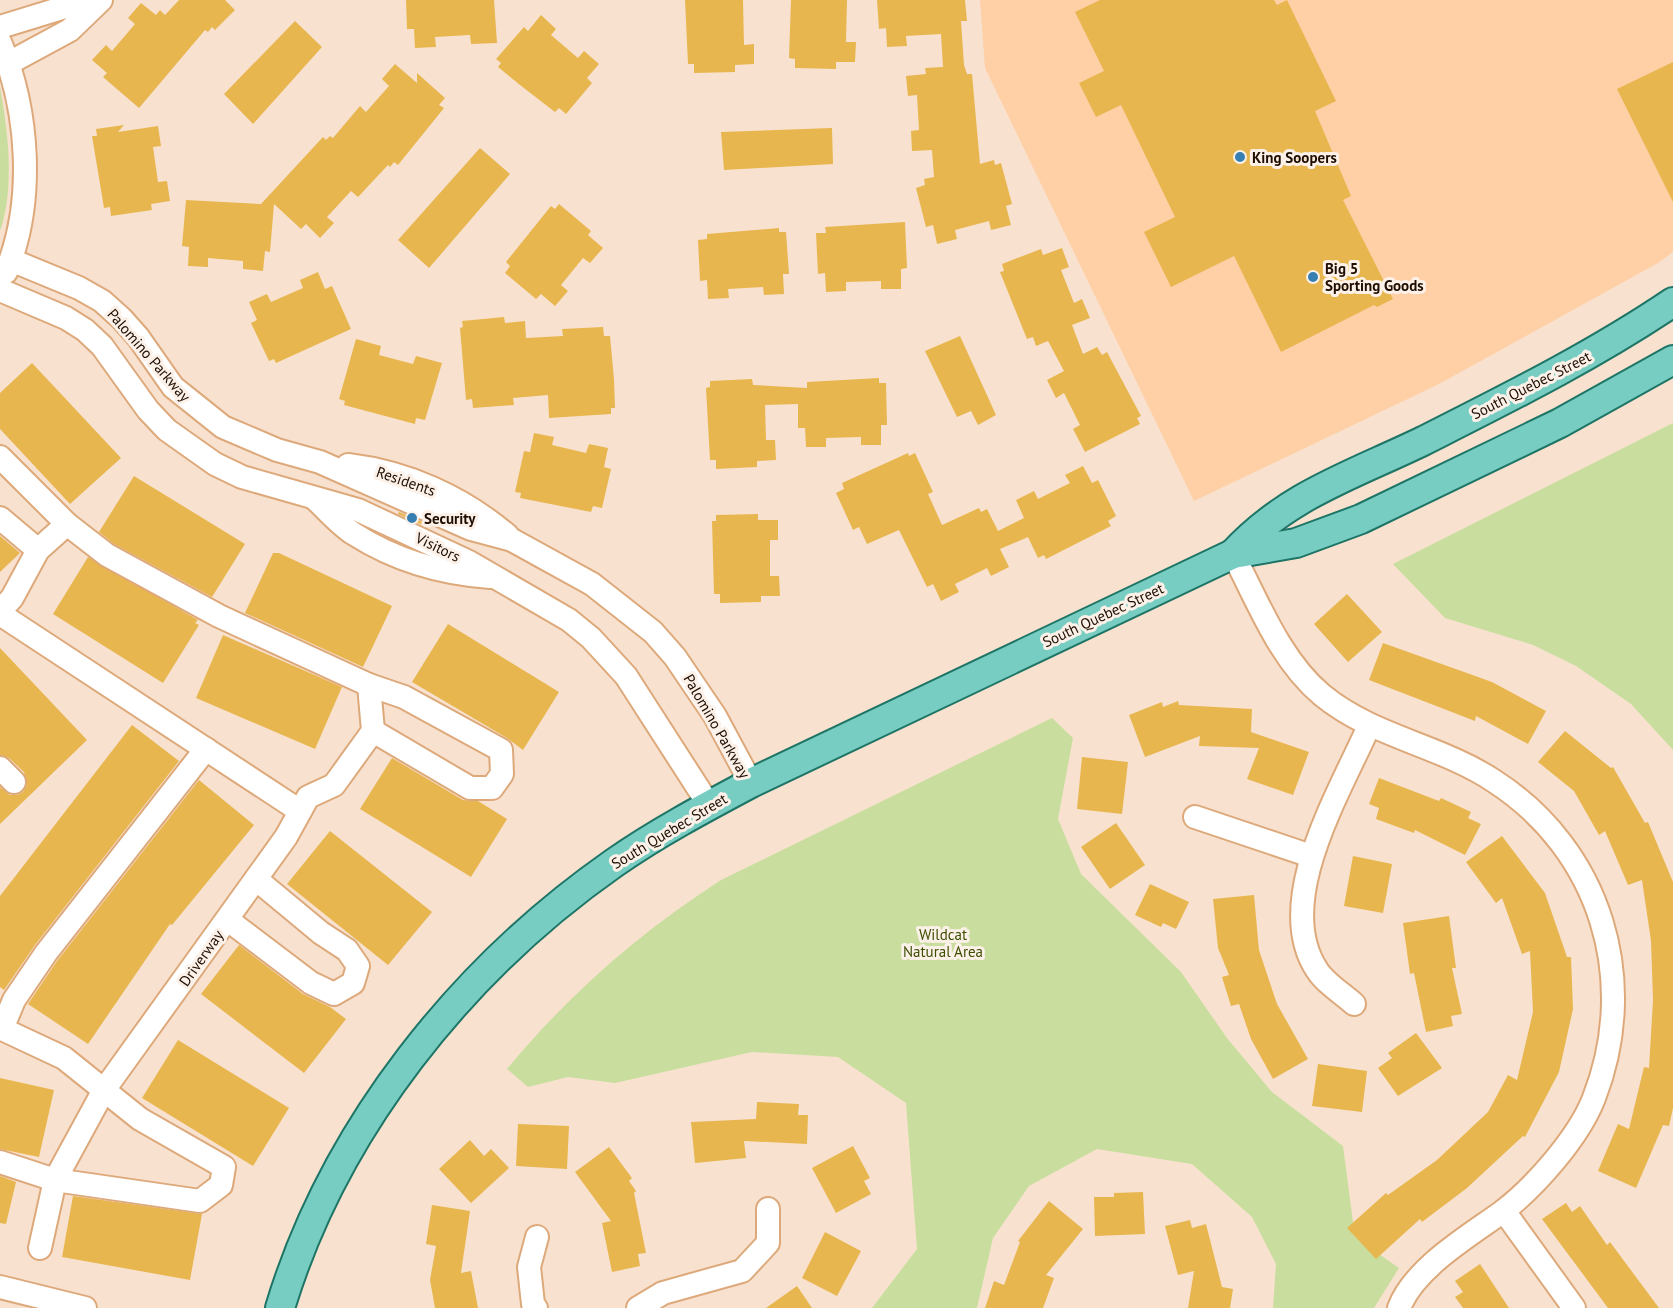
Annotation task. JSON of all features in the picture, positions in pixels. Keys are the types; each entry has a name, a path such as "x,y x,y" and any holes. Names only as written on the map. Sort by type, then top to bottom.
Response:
{"main road":[{"name":"South Quebec Street","path":"1233,554 1272,517 1321,488 1542,381 1594,353 1673,302"},
{"name":"South Quebec Street","path":"280,1308 299,1252 335,1175 387,1090 446,1015 509,949 574,892 615,862 709,805 751,783 1233,554 1296,543 1360,519 1560,423 1673,360"}],"street":[{"path":"0,27 88,0"},
{"path":"9,63 60,36 101,0"},
{"name":"Palomino Parkway","path":"0,42 9,63 17,95 24,160 20,221 11,260 0,289 66,318 85,330 102,346 148,410 166,430 188,447 242,477 310,495 353,534 386,550 427,567 459,575 496,578 569,620 608,656 643,700 709,805"},
{"name":"Palomino Parkway","path":"11,260 80,288 102,301 123,319 138,337 173,387 223,427 248,440 320,462"},
{"path":"0,457 67,524 107,555 209,610 369,685 404,697 501,750 502,774 492,788 471,788 373,731 369,685"},
{"name":"Visitors","path":"320,462 438,515 513,540"},
{"path":"0,518 38,550"},
{"path":"67,524 38,550 12,597 0,613 300,811"},
{"name":"Palomino Parkway","path":"513,540 592,584 653,633 697,686 751,783"},
{"path":"1233,554 1280,643 1300,674 1323,696 1370,726 1462,763 1494,781 1530,808 1556,837 1577,867 1597,904 1610,948 1614,994 1609,1047 1594,1099 1565,1149 1504,1210 1462,1239 1428,1269 1399,1308"},
{"path":"1354,1004 1318,972 1303,942 1302,901 1311,856 1370,726"},
{"name":"Driverway","path":"40,1248 55,1180 104,1090 286,837 308,797 334,786 373,731"},
{"path":"0,1162 55,1180 200,1201 221,1185 225,1167 140,1119 63,1058 1,1028 14,1000 46,953 206,748"},
{"path":"1195,817 1311,856"},
{"path":"228,920 311,983 334,994 353,983 358,966 347,950 321,933 256,879"},
{"path":"638,1308 663,1293 742,1271 768,1243 768,1209"},
{"path":"1504,1210 1574,1308"},
{"path":"536,1308 533,1304 529,1267 537,1237"},
{"path":"0,1287 85,1308"}],"shaded area":[{"path":"980,0 1673,0 1673,252 1658,263 1439,384 1194,501 985,68"}],"green space":[{"path":"0,87 9,159 9,178 5,214 0,231"},
{"path":"1673,423 1673,750 1631,704 1576,666 1533,645 1445,618 1393,564"},
{"name":"Wildcat Natural Area","path":"1052,718 1073,738 1058,819 1081,874 1181,972 1227,1038 1272,1092 1343,1146 1355,1237 1399,1268 1374,1308 1273,1308 1276,1264 1252,1217 1192,1164 1097,1149 1029,1186 993,1238 977,1308 872,1308 917,1249 906,1103 838,1057 752,1052 615,1083 568,1077 528,1087 507,1069 530,1042 606,966 662,921 721,880"}],"building":[{"path":"179,0 225,0 235,10 215,30 212,27 208,32 205,30 139,108 103,77 107,73 92,60 106,45 112,51 135,24 128,18 141,3 156,15 160,10 165,15"},
{"path":"406,0 494,0 497,43 471,44 470,35 435,37 436,47 415,48 414,29 407,29"},
{"path":"685,0 743,0 744,45 754,44 754,64 735,65 735,72 694,73 694,64 688,64"},
{"path":"791,0 847,0 846,42 856,42 855,62 836,62 836,69 795,68 795,59 789,58"},
{"path":"877,0 965,0 967,21 961,21 964,65 967,74 972,74 980,164 994,160 995,165 1001,163 1012,204 1006,206 1011,225 991,230 989,221 955,230 957,239 937,244 933,225 926,227 916,188 925,185 924,179 934,177 932,150 912,151 911,131 919,130 917,95 908,96 906,76 926,74 925,68 943,67 941,34 906,36 907,46 887,47 886,28 879,29"},
{"name":"King Soopers","path":"1100,0 1274,0 1277,5 1287,0 1336,101 1315,111 1351,196 1343,200 1393,299 1377,307 1374,305 1281,352 1234,256 1171,287 1144,232 1175,217 1121,105 1096,117 1079,83 1104,71 1075,12"},
{"path":"541,15 556,29 551,35 578,58 584,51 599,64 587,78 592,83 566,114 559,108 555,112 498,67 501,63 496,59 524,27 528,31"},
{"path":"295,21 322,47 253,124 224,94"},
{"path":"1673,62 1673,202 1617,89"},
{"path":"395,64 417,83 417,73 445,98 439,105 444,108 398,165 394,162 390,167 388,165 358,197 351,191 327,217 334,223 320,238 306,224 301,229 274,204 270,252 265,251 263,271 243,269 243,261 208,258 208,267 188,266 189,247 182,246 186,200 261,204 323,137 326,140 330,136 333,138 360,106 366,112 389,86 382,79"},
{"path":"124,125 118,132 158,126 161,146 153,147 158,182 167,181 170,201 151,204 152,210 111,216 110,207 104,208 92,136 97,136 96,129"},
{"path":"832,128 833,164 724,170 721,132"},
{"path":"480,148 510,174 429,268 398,240"},
{"path":"559,204 591,231 588,235 603,248 590,263 583,258 561,285 568,291 555,306 541,294 536,299 505,273 510,266 506,262 551,206 555,209"},
{"path":"905,222 907,268 901,269 901,289 881,289 881,281 846,282 846,291 826,292 825,273 818,274 816,233 826,233 825,227"},
{"path":"779,228 779,232 786,232 789,274 783,274 784,294 764,295 763,287 728,289 729,298 708,299 707,280 700,281 698,240 707,239 707,234"},
{"path":"1062,248 1069,267 1061,270 1074,303 1082,299 1090,318 1072,325 1083,354 1097,347 1102,355 1107,352 1141,416 1137,418 1140,424 1085,452 1073,429 1080,425 1064,393 1056,398 1047,380 1064,371 1048,341 1036,346 1033,337 1027,339 1000,272 1004,271 1002,264 1041,249 1043,255"},
{"path":"318,272 325,289 332,286 351,329 276,363 274,359 269,361 251,323 257,320 249,302 267,294 271,302 303,288 300,280"},
{"path":"504,317 505,323 525,321 526,338 563,336 562,329 603,327 604,336 610,336 614,379 615,408 611,408 611,414 549,418 548,395 513,398 514,405 473,408 472,399 466,400 460,328 463,327 462,321"},
{"path":"960,336 996,415 978,425 971,411 957,417 925,351"},
{"path":"356,339 381,346 379,355 413,364 416,356 442,363 425,420 416,418 415,424 344,405 345,401 339,399"},
{"path":"32,363 121,458 70,504 0,429 0,393"},
{"path":"879,378 879,383 886,383 887,425 881,425 881,445 861,445 861,437 826,438 826,447 806,447 805,428 798,428 798,404 765,405 766,440 775,440 776,460 757,461 757,467 716,469 716,460 710,460 706,388 710,387 710,381 752,379 753,385 807,388 807,382"},
{"path":"534,433 554,437 552,445 586,453 589,444 608,448 604,467 611,469 602,508 593,506 591,512 520,498 521,493 515,492 524,451 530,452"},
{"path":"908,453 909,456 915,453 933,492 928,494 942,525 979,508 981,512 987,509 998,531 1024,518 1016,500 1034,491 1038,499 1070,483 1065,475 1083,466 1092,483 1098,480 1116,516 1108,521 1111,526 1046,559 1044,555 1038,558 1028,537 1000,549 1009,567 991,576 987,568 955,584 959,592 941,601 933,584 927,587 899,530 867,544 859,527 853,530 836,493 844,489 842,483"},
{"path":"134,476 245,544 212,597 114,544 99,532"},
{"path":"399,512 427,524 427,527 398,514"},
{"path":"758,514 758,520 778,520 778,540 770,540 770,576 779,576 780,596 761,596 761,602 720,603 720,594 714,594 712,521 716,521 716,515"},
{"path":"0,536 20,553 0,572"},
{"path":"273,553 279,553 392,606 363,667 245,613"},
{"path":"88,557 198,620 195,623 199,625 163,683 53,614"},
{"path":"1347,594 1382,632 1348,662 1314,624"},
{"path":"448,624 559,692 523,750 507,738 412,682"},
{"path":"223,635 342,687 315,749 196,698"},
{"path":"1383,643 1492,682 1546,711 1528,744 1476,716 1475,721 1369,680"},
{"path":"0,648 87,740 0,824 0,787 10,795 17,795 23,792 27,785 24,772 9,758 0,755"},
{"path":"1178,701 1179,705 1252,709 1251,732 1309,752 1293,795 1247,779 1259,748 1199,746 1200,736 1145,757 1129,715 1162,702 1163,707"},
{"path":"132,725 179,761 35,945 4,990 0,987 0,896"},
{"path":"1565,731 1611,768 1613,767 1645,823 1648,822 1673,882 1673,1108 1669,1126 1663,1125 1636,1188 1598,1171 1618,1124 1629,1129 1644,1067 1649,1068 1653,1000 1651,941 1642,880 1628,885 1605,831 1599,835 1574,791 1538,762"},
{"path":"1082,757 1128,762 1122,814 1077,809"},
{"path":"392,758 463,800 478,801 507,819 471,877 360,809"},
{"path":"1379,778 1439,801 1441,798 1471,812 1468,818 1481,824 1465,855 1415,830 1414,833 1376,819 1379,808 1369,804"},
{"path":"199,780 254,825 172,925 170,924 88,1044 28,1004 57,961"},
{"path":"1116,823 1145,865 1110,889 1081,847"},
{"path":"330,831 432,912 388,965 287,884"},
{"path":"1502,836 1545,893 1567,957 1571,957 1573,1009 1559,1072 1525,1137 1523,1136 1467,1188 1422,1222 1420,1219 1376,1259 1347,1228 1386,1193 1388,1195 1437,1160 1488,1112 1508,1075 1517,1080 1533,1012 1530,951 1522,954 1502,898 1496,903 1466,862"},
{"path":"1353,856 1392,864 1383,913 1344,906"},
{"path":"1150,884 1189,902 1176,929 1163,923 1161,927 1135,915"},
{"path":"1254,895 1259,950 1277,1004 1308,1059 1273,1079 1251,1039 1239,1004 1231,1006 1222,977 1229,975 1218,948 1213,899"},
{"path":"1449,916 1456,968 1452,968 1462,1014 1451,1016 1453,1026 1426,1032 1414,973 1410,974 1403,923"},
{"path":"239,945 303,994 330,1007 346,1019 304,1073 201,994"},
{"path":"1416,1033 1442,1068 1398,1096 1378,1068 1392,1058 1388,1053"},
{"path":"178,1040 289,1108 253,1166 142,1098"},
{"path":"1318,1064 1367,1071 1362,1112 1312,1106"},
{"path":"0,1078 54,1090 39,1157 0,1149"},
{"path":"757,1102 799,1104 798,1115 808,1115 807,1144 744,1141 746,1158 695,1163 691,1122 756,1119"},
{"path":"518,1124 569,1126 567,1169 516,1166"},
{"path":"470,1140 484,1156 491,1149 509,1168 471,1203 439,1169"},
{"path":"853,1146 870,1178 864,1181 871,1194 836,1213 812,1168"},
{"path":"609,1147 632,1178 629,1181 636,1191 634,1193 646,1253 638,1254 640,1266 612,1272 602,1223 611,1221 575,1172"},
{"path":"0,1176 16,1182 6,1224 0,1223"},
{"path":"1143,1192 1145,1234 1095,1236 1094,1197 1114,1197 1114,1193"},
{"path":"73,1196 202,1214 190,1280 62,1257"},
{"path":"1049,1201 1083,1229 1046,1275 1054,1278 1043,1308 985,1308 994,1281 1004,1285 1020,1242 1018,1241"},
{"path":"1566,1203 1572,1212 1580,1206 1607,1245 1610,1242 1659,1308 1608,1308 1542,1219"},
{"path":"432,1205 470,1211 461,1273 471,1271 478,1308 435,1308 430,1280 436,1246 426,1244"},
{"path":"1190,1220 1192,1228 1206,1224 1222,1287 1233,1289 1230,1308 1188,1308 1194,1271 1178,1275 1165,1226"},
{"path":"825,1232 861,1251 837,1296 802,1278"},
{"path":"1480,1264 1509,1308 1463,1308 1455,1297 1463,1292 1455,1281"},
{"path":"797,1286 812,1308 766,1308"}],"place":[{"name":"King Soopers","path":"1240,157"},
{"name":"Big 5 Sporting Goods","path":"1313,277"},
{"name":"Security","path":"412,518"}]}
